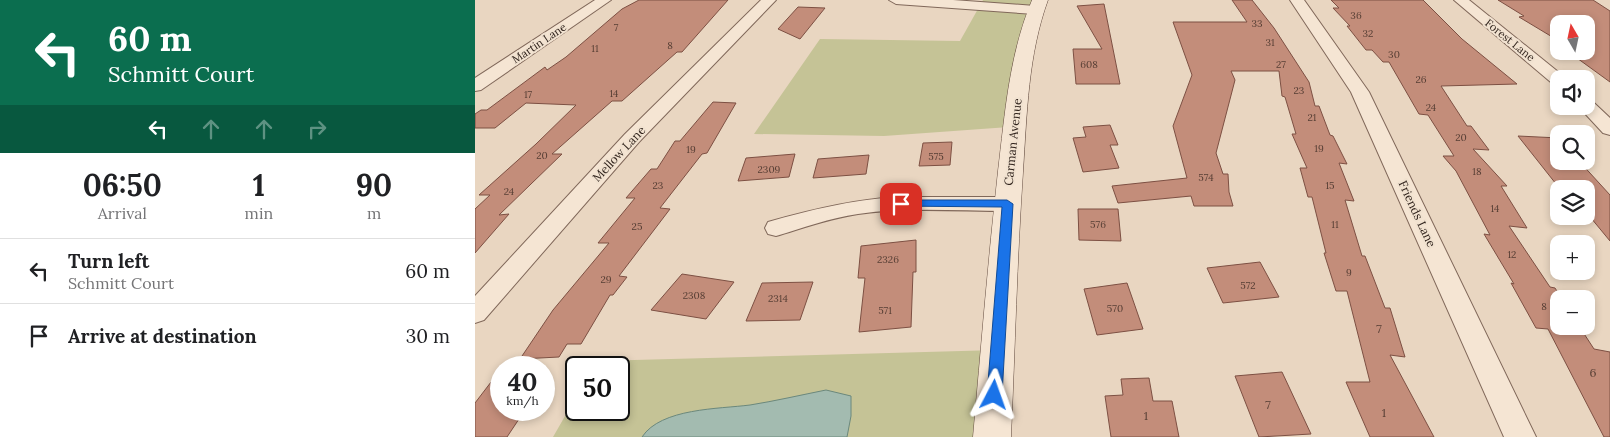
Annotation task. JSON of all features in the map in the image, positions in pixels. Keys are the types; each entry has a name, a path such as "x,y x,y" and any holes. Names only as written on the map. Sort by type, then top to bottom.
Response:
{"main road":[{"name":"Carman Avenue","path":"991,437 1007,204 1023,63 1028,33 1038,5"}],"street":[{"name":"Martin Lane","path":"475,86 604,0"},
{"name":"Mellow Lane","path":"475,313 632,138 769,0"},
{"path":"896,0 1038,5"},
{"name":"Friends Lane","path":"1297,0 1360,92 1520,437"},
{"name":"Forest Lane","path":"1461,0 1550,73"},
{"path":"1595,114 1610,129"},
{"path":"776,228 832,212 859,207 901,204 1007,204"}],"shaded area":[{"path":"983,0 1038,0 1009,127 884,136 754,134 820,39 960,41"},
{"path":"998,350 992,437 553,437 565,416 565,421 630,421 630,360"},
{"path":"826,390 851,396 851,416 847,437 642,437 651,427 676,415 707,409 750,405"}],"building":[{"path":"639,0 728,0 682,52 677,52 622,101 612,101 552,154 562,154 499,215 509,214 475,253 475,209 490,195 479,195 576,105 526,103 495,128 475,128 475,114 481,110 487,110 545,67 547,70 566,57 622,9"},
{"path":"1232,0 1252,0 1274,28 1309,82 1315,106 1319,106 1330,135 1333,136 1347,164 1339,163 1354,201 1345,200 1362,256 1365,256 1385,308 1390,308 1405,357 1390,355 1434,437 1370,437 1346,382 1370,382 1347,291 1336,291 1324,253 1326,253 1312,197 1308,197 1300,168 1307,168 1292,134 1296,134 1285,97 1282,96 1279,71 1231,71 1235,80 1216,153 1223,174 1228,174 1229,192 1233,206 1194,206 1191,196 1118,203 1112,186 1187,178 1173,126 1192,75 1173,22 1247,22"},
{"path":"1331,0 1423,0 1462,39 1517,84 1441,86 1467,126 1471,126 1489,150 1473,149 1507,186 1501,186 1527,228 1509,226 1550,287 1556,290 1550,290 1550,333 1548,329 1536,328 1511,283 1514,284 1484,234 1490,235 1456,171 1443,156 1454,156 1428,115 1419,114 1389,62 1383,62 1372,50 1366,50 1347,26 1350,26 1333,8 1339,8"},
{"path":"1498,0 1593,0 1610,11 1610,82 1580,60 1595,60 1595,15 1550,15 1550,36 1519,17 1524,16"},
{"path":"1104,4 1120,84 1076,84 1073,49 1102,49 1077,6"},
{"path":"798,7 825,8 800,39 778,29"},
{"path":"713,102 736,103 707,153 702,154 660,208 670,209 619,276 627,277 613,295 610,295 581,344 567,344 559,357 522,356 553,310 609,243 598,243 635,198 626,198 651,169 657,169 675,141 680,141"},
{"path":"1110,125 1118,145 1110,145 1119,168 1083,172 1073,138 1086,137 1083,127"},
{"path":"1518,136 1550,138 1550,170 1587,170 1610,195 1610,241 1595,223 1595,180 1553,180"},
{"path":"952,142 950,165 919,166 923,143"},
{"path":"795,154 789,177 738,181 746,158"},
{"path":"869,155 866,174 813,178 818,159"},
{"path":"1078,209 1118,209 1121,241 1079,240"},
{"path":"916,240 916,272 913,272 911,327 859,332 865,278 858,278 861,246"},
{"path":"1260,262 1279,297 1223,303 1207,268"},
{"path":"682,274 734,282 706,319 651,310"},
{"path":"813,282 800,320 746,321 762,283"},
{"path":"1127,283 1143,329 1097,335 1084,289"},
{"path":"1551,335 1585,335 1594,349 1610,352 1610,437 1604,437"},
{"path":"1282,372 1311,434 1259,437 1235,376"},
{"path":"1149,378 1153,401 1172,401 1179,437 1111,437 1105,396 1123,395 1121,379"},
{"path":"490,383 490,421 518,421 507,437 475,437 475,403"}],"route":[{"path":"901,204 1007,204 994,395"}]}
